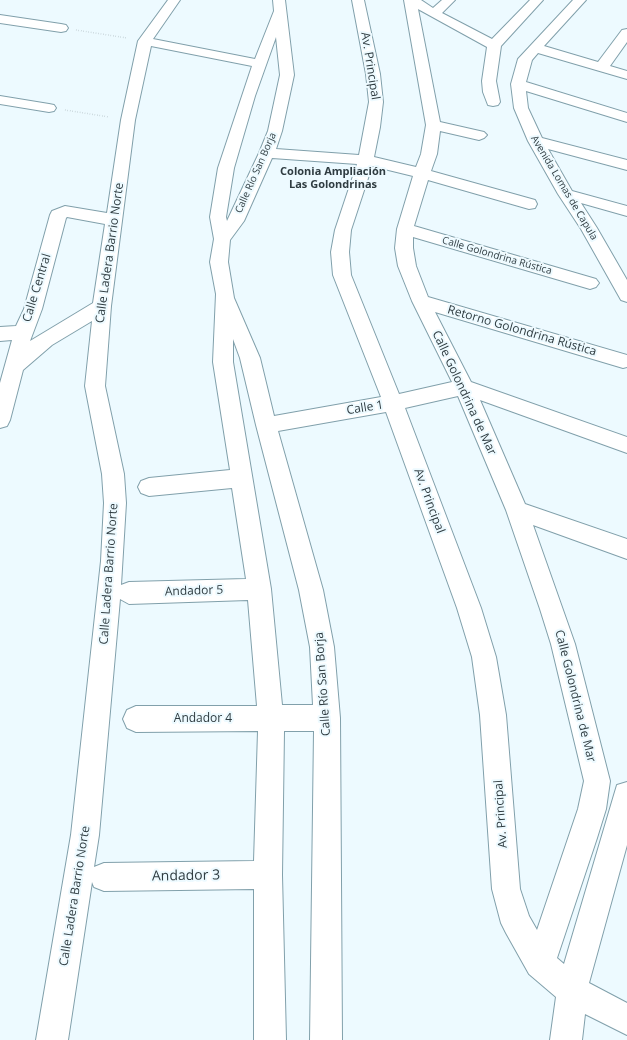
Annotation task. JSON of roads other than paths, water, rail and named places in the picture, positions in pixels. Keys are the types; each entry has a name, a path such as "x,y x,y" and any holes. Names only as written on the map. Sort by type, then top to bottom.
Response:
{"street":[{"name":"Calle Ladera Barrio Norte","path":"52,1040 85,835 112,561 115,502 113,474 95,386 102,306 128,120 145,41 174,0"},
{"name":"Av. Principal","path":"358,0 373,74 376,102 373,127 366,160 344,230 340,252 342,275 393,404 468,608 484,657 493,716 506,889 516,923 540,963 572,991 627,1019"},
{"path":"411,0 434,14 494,45"},
{"name":"Calle Golondrina de Mar","path":"411,0 433,125 429,154 405,229 404,248 407,266 421,301 464,387 517,510 563,644 597,780 592,809 583,838 540,963"},
{"path":"434,14 449,0"},
{"path":"493,102 489,81 494,45 537,0"},
{"name":"Avenida Lomas de Capula","path":"580,0 525,59 518,84 521,108 536,141 566,194 589,228 627,296"},
{"name":"Calle Río San Borja","path":"270,1040 268,875 271,719 259,589 223,362 224,294 219,262 222,239 218,217 226,168 279,2"},
{"name":"Calle Río San Borja","path":"222,239 236,221 267,153 275,131 286,75 279,2"},
{"path":"0,19 61,28"},
{"path":"601,68 627,33"},
{"path":"145,41 260,64"},
{"path":"536,48 627,75"},
{"path":"518,84 627,118"},
{"path":"0,100 49,108"},
{"path":"433,125 479,136"},
{"path":"536,141 627,165"},
{"path":"267,153 366,160 422,173 529,204"},
{"path":"566,194 627,211"},
{"name":"Calle Central","path":"0,420 23,332 33,309 58,215 65,211 115,220"},
{"name":"Calle Golondrina Rústica","path":"405,229 590,283"},
{"path":"606,259 627,266"},
{"name":"Calle Río San Borja","path":"224,294 250,358 266,425 311,590 322,647 327,718 326,1040"},
{"name":"Retorno Golondrina Rústica","path":"421,301 624,361"},
{"path":"13,369 33,349 45,340 102,306"},
{"path":"0,334 23,332"},
{"path":"464,387 627,445"},
{"name":"Calle 1","path":"266,425 393,404 464,387"},
{"path":"149,487 241,478"},
{"path":"517,510 627,548"},
{"name":"Andador 5","path":"129,594 259,589"},
{"name":"Andador 4","path":"136,718 327,718"},
{"path":"566,1040 572,991 627,795"},
{"name":"Andador 3","path":"104,877 268,875"}],"district":[{"name":"Colonia Ampliación Las Golondrinas","path":"333,178"}]}
